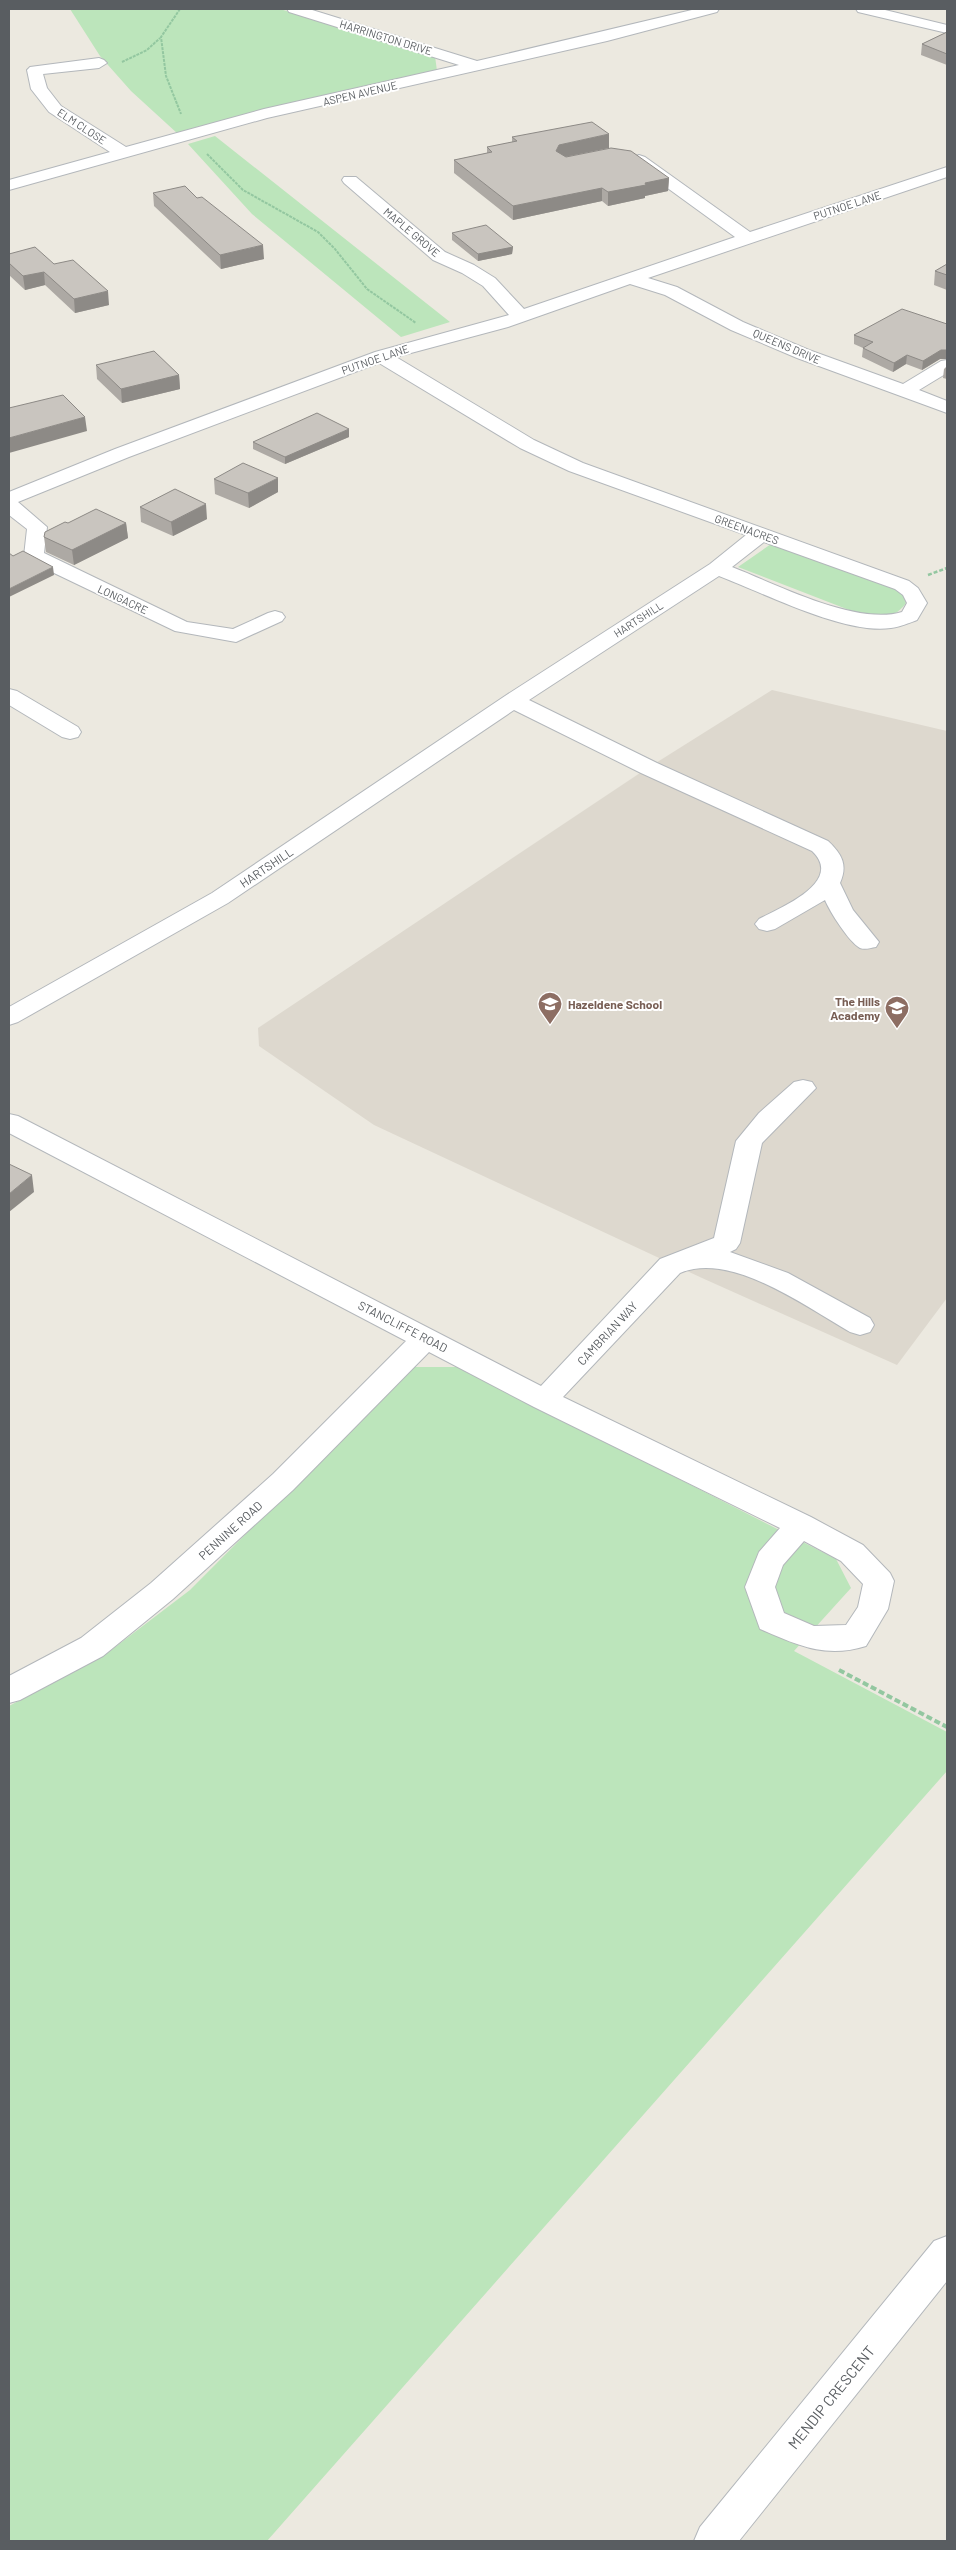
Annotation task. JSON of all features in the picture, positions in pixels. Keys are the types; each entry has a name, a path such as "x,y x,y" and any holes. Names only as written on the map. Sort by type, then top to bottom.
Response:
{"street":[{"name":"HARRINGTON DRIVE","path":"294,9 478,66"},
{"name":"ASPEN AVENUE","path":"9,185 264,114 478,66 712,9"},
{"path":"863,9 945,25"},
{"name":"ELM CLOSE","path":"99,63 35,70 39,89 55,108 125,154"},
{"path":"620,155 636,158 747,238"},
{"name":"PUTNOE LANE","path":"9,498 122,453 381,356 521,317 747,238 947,172"},
{"name":"MAPLE GROVE","path":"350,180 439,256 468,269 489,282 521,317"},
{"name":"QUEENS DRIVE","path":"630,278 671,291 737,326 803,354 947,407"},
{"name":"GREENACRES","path":"381,356 527,444 568,464 902,585 911,592 917,603 910,616 891,622 868,622 845,618 717,568"},
{"path":"905,391 947,365"},
{"name":"LONGACRE","path":"9,505 37,527 34,556 182,627 236,636 275,617"},
{"name":"HARTSHILL","path":"9,1018 220,898 513,701 717,568 761,534"},
{"path":"9,696 70,732"},
{"path":"513,701 649,768 820,846 832,859 833,869 829,885 802,905 767,924"},
{"path":"829,885 842,912 867,942"},
{"path":"670,1266 726,1243 749,1141 768,1119 803,1088"},
{"name":"STANCLIFFE ROAD","path":"9,1122 544,1400 800,1525 852,1553 879,1581 873,1609 854,1636 811,1638 771,1621 760,1587 770,1560 800,1525"},
{"path":"670,1266 702,1257 729,1260 766,1274 860,1325"},
{"name":"CAMBRIAN WAY","path":"544,1400 670,1266"},
{"name":"PENNINE ROAD","path":"9,1691 92,1647 162,1591 283,1482 426,1338"},
{"name":"MENDIP CRESCENT","path":"714,2541 947,2253"}],"path":[{"path":"99,63 115,64 130,60 147,50 161,37 180,9"},
{"path":"161,37 166,76 188,136 243,190 318,232 335,249 366,289 411,320 444,338"},
{"path":"811,1638 819,1659 947,1726"}],"shaded area":[{"name":"Hazeldene School","path":"772,690 947,731 947,1298 897,1365 702,1278 374,1125 259,1046 258,1028 643,771"}],"green space":[{"path":"70,9 280,9 435,56 437,71 178,134 131,91 100,56"},
{"path":"215,136 450,322 401,337 252,214 188,144"},
{"path":"771,544 892,587 903,595 906,603 892,615 862,615 738,567"},
{"path":"412,1367 460,1367 836,1559 851,1588 794,1651 947,1732 947,1771 267,2541 9,2541 9,1706 106,1654 190,1590"}],"building":[{"path":"947,32 947,54 922,44"},
{"path":"592,122 609,134 559,145 556,151 566,157 611,148 631,151 669,178 645,183 646,185 608,192 602,188 513,206 454,160 492,152 487,147 517,141 512,137"},
{"path":"185,186 197,198 202,197 263,245 220,255 153,193"},
{"path":"486,225 513,247 478,254 452,233"},
{"path":"35,247 54,264 73,260 108,291 74,299 44,272 23,276 9,263 9,254"},
{"path":"947,264 947,275 935,271"},
{"path":"902,309 947,324 947,350 941,350 923,361 907,355 894,363 863,348 873,342 854,335"},
{"path":"154,351 179,375 121,389 96,365"},
{"path":"63,395 85,417 9,438 9,408"},
{"path":"317,413 349,429 285,457 253,442"},
{"path":"243,463 278,478 248,493 214,479"},
{"path":"175,489 206,504 171,522 140,507"},
{"path":"96,509 126,523 72,550 44,537 45,532"},
{"path":"23,551 53,567 9,589 9,553 13,556"},
{"path":"9,1164 32,1175 9,1194"}],"place":[{"name":"Hazeldene School","path":"550,1025"},
{"name":"The Hills Academy","path":"897,1029"}]}
